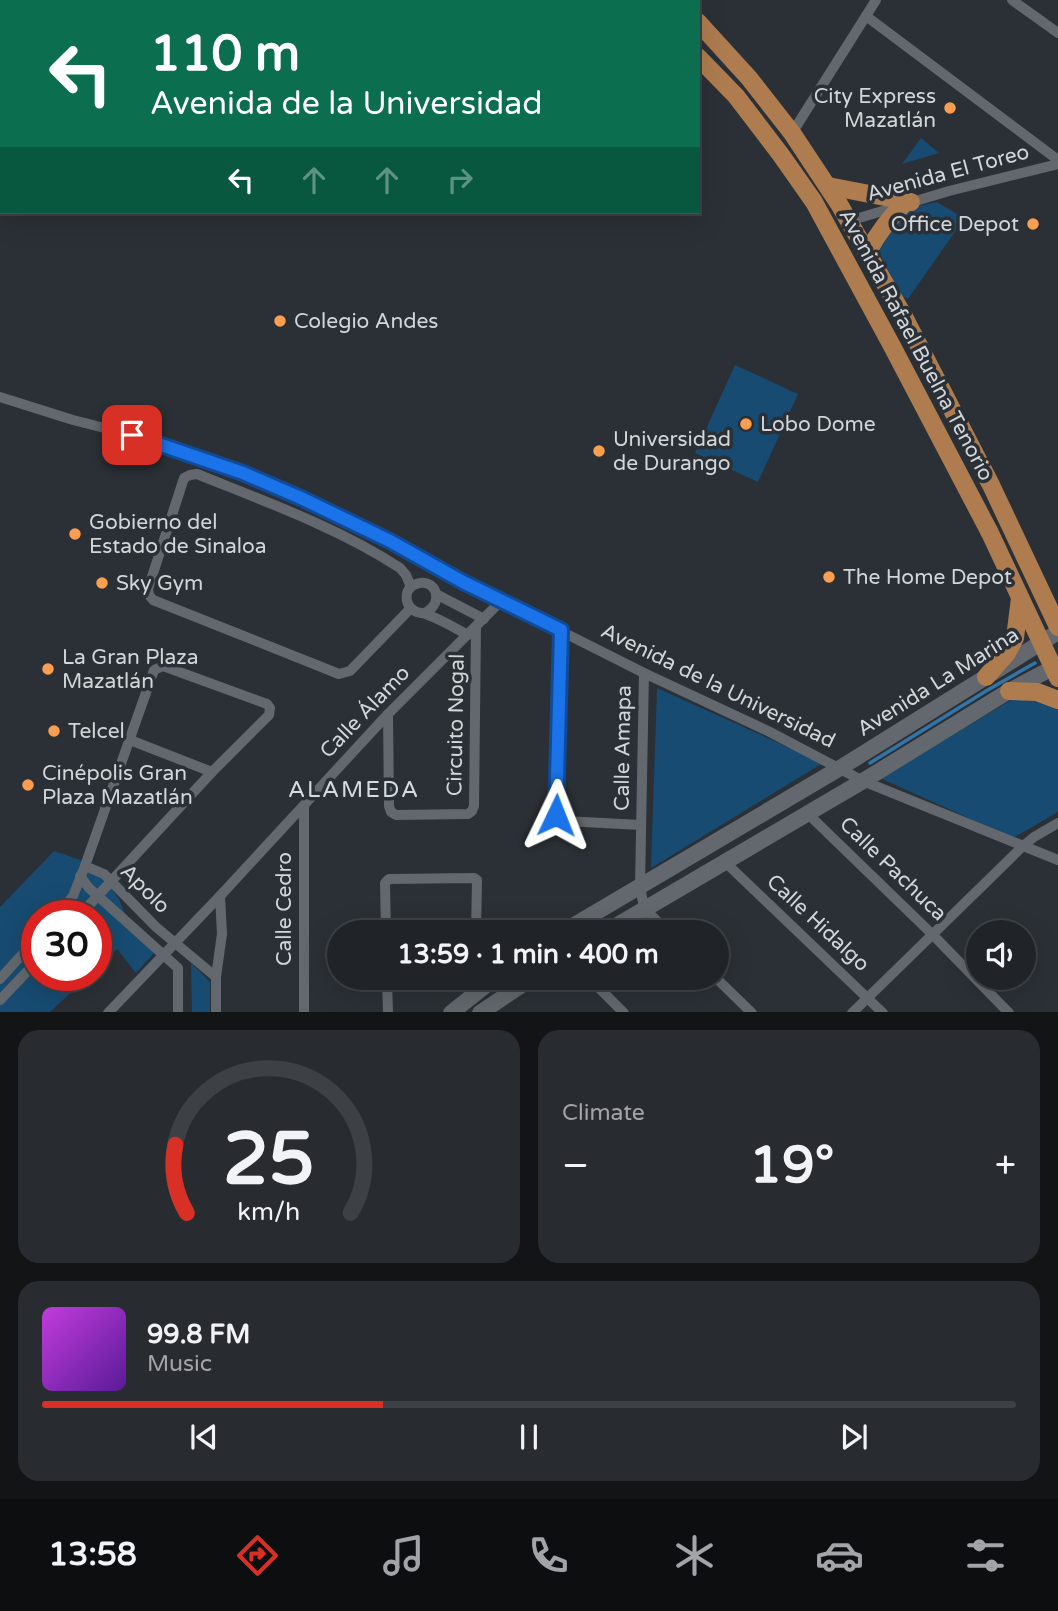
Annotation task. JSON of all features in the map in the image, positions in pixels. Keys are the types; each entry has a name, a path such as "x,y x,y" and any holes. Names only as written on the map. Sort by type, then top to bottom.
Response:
{"main road":[{"name":"Avenida Rafael Buelna Tenorio","path":"700,24 749,78 792,133 849,221 908,324 1050,594 1058,627"},
{"name":"Avenida Rafael Buelna Tenorio","path":"700,59 736,96 814,202 990,533 1056,670"},
{"path":"828,186 907,203"},
{"path":"867,253 892,215 907,203"},
{"path":"829,229 849,221"},
{"path":"986,677 1007,653 1015,638 1020,598"},
{"name":"Avenida La Marina","path":"583,920 840,768 1058,632"},
{"path":"625,920 726,863 1009,691 1056,670"},
{"path":"1009,691 1037,692 1058,701"},
{"path":"452,1012 472,990"},
{"path":"487,1011 516,990"}],"street":[{"path":"792,133 876,0"},
{"path":"1012,0 1058,33"},
{"path":"866,16 1058,162"},
{"name":"Avenida El Toreo","path":"849,221 1058,162"},
{"name":"Avenida de la Universidad","path":"0,397 132,435 243,473 301,498 390,541 501,601 840,768"},
{"path":"410,609 350,671 339,674 153,600 148,589 184,478 197,474 308,520 390,562 406,575 411,587"},
{"path":"425,613 436,603 436,594 433,587 418,583 411,587 407,594 406,602 410,609 425,613 468,635"},
{"path":"436,594 480,623"},
{"name":"Calle Álamo","path":"163,955 388,714 501,601"},
{"name":"Circuito Nogal","path":"388,714 391,812 396,815 468,814 472,811 480,623"},
{"path":"561,630 558,820 641,825"},
{"path":"70,900 83,871 154,670 163,666 267,704 270,708 269,715 212,772 94,900"},
{"name":"Calle Amapa","path":"640,886 645,673"},
{"path":"130,740 212,772"},
{"path":"840,768 863,781 1058,860"},
{"name":"Calle Cedro","path":"304,806 304,1012"},
{"name":"Calle Pachuca","path":"808,814 1008,1012"},
{"path":"853,1012 1022,847 1058,823"},
{"name":"Calle Hidalgo","path":"726,863 882,1012"},
{"name":"Apolo","path":"178,1012 177,966 89,888 83,871 94,869 104,874 174,944 216,977"},
{"path":"386,920 385,883 389,879 474,878 477,880 476,920"},
{"path":"640,886 644,908 656,920"},
{"path":"216,1012 216,977 222,934 220,896"},
{"path":"109,1012 163,955"},
{"path":"11,989 1,979 21,957"},
{"path":"0,1000 21,978"},
{"path":"387,990 387,1012"},
{"path":"601,990 623,1012"},
{"path":"728,990 750,1012"}],"shaded area":[{"path":"921,138 939,153 902,164"},
{"path":"937,202 960,216 961,223 908,299 901,296 877,248 905,209"},
{"name":"Lobo Dome","path":"735,365 798,394 758,482 695,453"},
{"path":"657,688 823,763 651,868"},
{"path":"1018,696 1058,707 1058,812 1013,838 880,778"},
{"path":"54,851 83,861 102,876 119,899 126,917 156,951 136,973 117,949 112,954 112,900 21,900 21,991 73,991 50,1012 0,1012 0,907"},
{"path":"191,963 210,982 210,1012 192,1012"}],"waterway":[{"path":"870,763 1035,663"}],"place":[{"name":"City Express Mazatlán","path":"950,108"},
{"name":"Office Depot","path":"1033,224"},
{"name":"Colegio Andes","path":"280,321"},
{"name":"Lobo Dome","path":"746,424"},
{"name":"Universidad de Durango","path":"599,451"},
{"name":"Gobierno del Estado de Sinaloa","path":"75,534"},
{"name":"The Home Depot","path":"829,577"},
{"name":"Sky Gym","path":"102,583"},
{"name":"La Gran Plaza Mazatlán","path":"48,669"},
{"name":"Telcel","path":"54,731"},
{"name":"Cinépolis Gran Plaza Mazatlán","path":"28,785"}],"district":[{"name":"ALAMEDA","path":"354,790"}],"route":[{"path":"132,435 243,473 301,498 561,630 556,815"}]}
